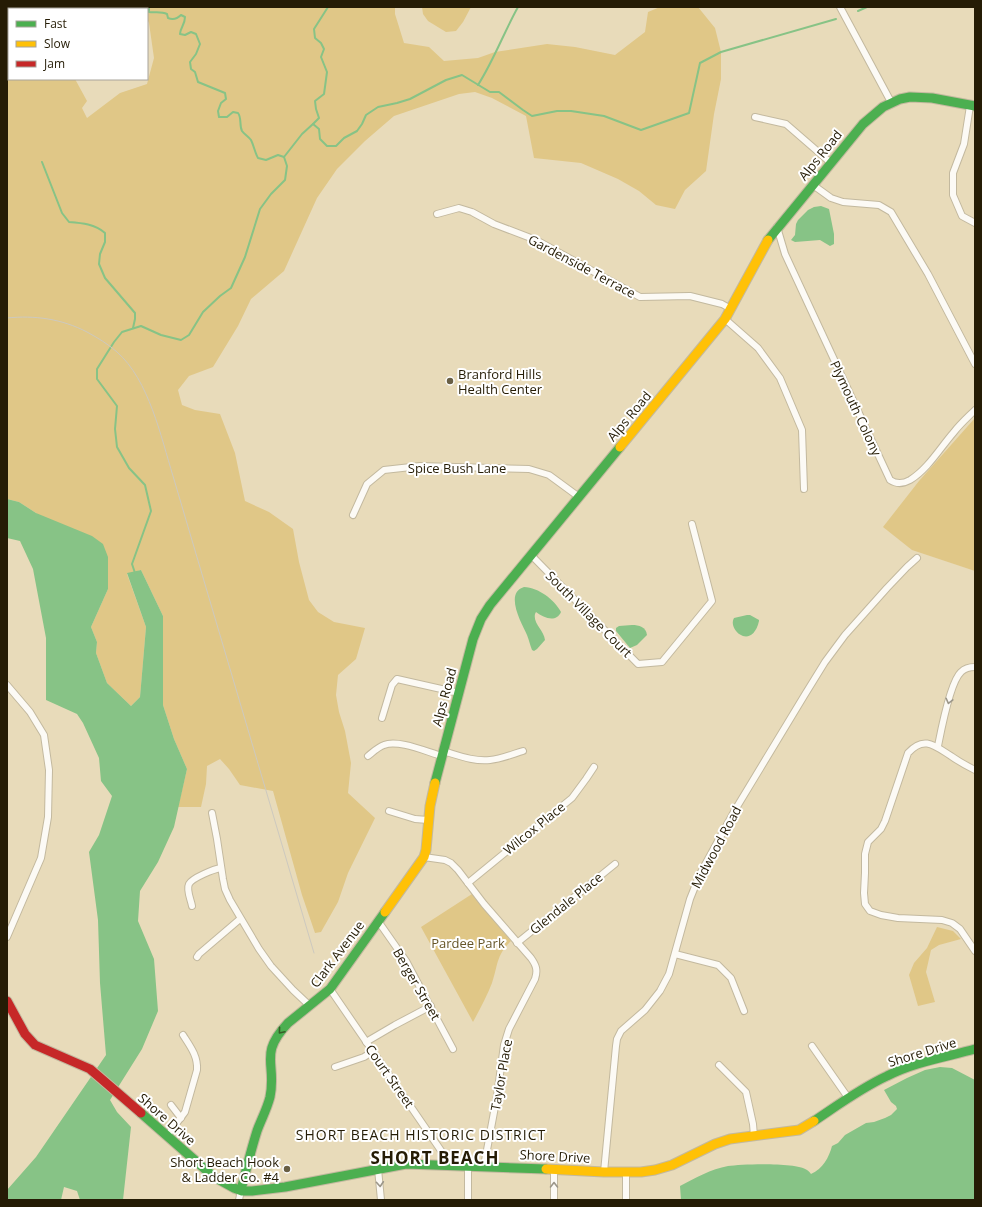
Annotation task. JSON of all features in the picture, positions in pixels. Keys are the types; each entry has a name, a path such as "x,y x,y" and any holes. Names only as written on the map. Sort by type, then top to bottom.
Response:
{"street":[{"path":"840,7 890,102"},
{"name":"Alps Road","path":"424,857 433,789 442,754 471,645 476,630 490,605 725,319 765,244 777,227 863,124 878,110 890,102 898,99 926,98 972,106"},
{"path":"972,106 964,144 953,173 953,195 962,216 975,223"},
{"path":"755,117 786,124 831,163"},
{"path":"813,185 831,198 844,202 879,205 891,212 928,274 975,364"},
{"name":"Gardenside Terrace","path":"437,214 459,208 472,212 494,224 536,240 640,297 690,296 722,304 731,309"},
{"name":"Plymouth Colony","path":"777,227 785,254 890,480 895,483 910,481 922,471 954,431 975,410"},
{"path":"725,319 758,348 780,378 802,430 804,489"},
{"name":"Spice Bush Lane","path":"353,515 367,484 384,470 420,466 529,469 549,475 579,497"},
{"name":"South Village Court","path":"531,555 638,664 662,662 712,601 692,524"},
{"name":"Midwood Road","path":"604,1172 617,1039 621,1031 645,1010 660,991 669,974 690,899 700,874 732,816 825,662 845,635 887,588 917,558"},
{"path":"938,746 951,692 960,673 966,668 975,667"},
{"path":"382,718 392,685 397,679 459,693"},
{"path":"7,685 30,712 44,735 49,770 48,817 41,858 7,938"},
{"path":"975,770 950,756 938,746 928,743 920,743 908,752 886,821 881,829 868,842 865,854 864,893 865,904 870,911 881,915 898,918 942,920 952,923 960,929 975,951"},
{"path":"368,756 380,747 390,744 401,744 442,754 485,761 524,751"},
{"name":"Wilcox Place","path":"468,883 572,798 594,767"},
{"path":"389,811 428,820"},
{"path":"212,813 225,889 230,900 271,966 310,1006"},
{"path":"424,857 445,860 451,863 517,943"},
{"name":"Clark Avenue","path":"239,1200 258,1128 268,1105 270,1096 271,1084 268,1057 274,1039 291,1020 330,989 424,857"},
{"name":"Glendale Place","path":"517,943 615,864"},
{"path":"192,906 188,889 192,881 211,871 221,868"},
{"path":"198,957 199,954 240,918"},
{"name":"Berger Street","path":"378,921 406,961 454,1049"},
{"name":"Taylor Place","path":"484,1166 497,1096 504,1044 509,1029 537,974 536,966 517,943"},
{"path":"675,954 718,965 731,978 744,1011"},
{"name":"Court Street","path":"330,989 444,1155 445,1165"},
{"name":"Shore Drive","path":"7,1001 25,1034 35,1045 90,1069 214,1176 231,1187 252,1191 266,1190 406,1164 604,1172 645,1172 676,1164 720,1142 734,1138 799,1130 875,1082 905,1068 926,1061 975,1049"},
{"path":"366,1042 431,1006"},
{"path":"167,1136 186,1109 198,1064 183,1035"},
{"path":"812,1046 849,1099"},
{"path":"335,1067 364,1057 372,1052"},
{"path":"719,1065 747,1093 754,1136"},
{"path":"171,1105 181,1118"},
{"path":"468,1166 468,1200"},
{"path":"378,1169 381,1200"},
{"path":"554,1169 554,1200"},
{"path":"626,1172 626,1200"}],"green space":[{"path":"7,7 36,8 8,8 8,80 76,80 87,101 82,108 87,118 120,93 147,84 154,58 148,21 148,8 141,7 395,7 395,14 404,43 429,47 444,61 478,58 495,52 547,44 575,47 615,55 645,32 648,12 660,7 698,7 715,28 721,52 721,79 714,114 706,171 685,190 675,209 656,205 639,191 618,179 581,163 534,158 526,116 492,98 475,92 459,94 394,116 365,141 337,169 317,198 284,271 251,299 238,326 213,367 189,376 178,390 182,405 195,410 220,414 235,453 245,501 269,512 293,529 299,562 309,600 318,612 334,622 365,628 356,659 338,675 336,695 351,763 348,793 375,818 348,873 338,902 321,932 315,933 302,895 273,791 240,785 220,759 207,766 206,784 201,807 178,807 187,769 174,739 163,705 163,616 141,570 127,574 146,627 140,697 131,706 107,683 96,653 97,642 91,627 108,589 36,513 19,502 7,499"},
{"path":"422,7 471,7 456,31 446,32 428,21 423,14"},
{"path":"975,418 975,571 912,550 883,527 919,481"},
{"name":"Pardee Park","path":"472,894 511,941 500,956 490,988 473,1022 421,927"},
{"path":"937,927 953,931 961,939 939,945 931,950 926,972 935,1002 918,1006 909,975 914,963 927,948"}],"shaded area":[{"path":"821,206 829,209 834,234 834,244 830,246 820,240 795,242 791,240 795,235 798,220 808,210"},
{"path":"7,499 19,502 36,513 92,536 103,544 108,557 108,589 91,627 97,642 96,653 107,683 131,706 140,697 146,627 127,573 141,570 163,616 163,705 174,739 187,769 174,827 158,862 140,891 138,921 154,959 158,1011 142,1049 110,1100 117,1112 131,1127 123,1200 80,1200 77,1191 64,1187 61,1200 7,1200 7,1190 36,1157 106,1055 100,983 98,920 89,852 99,835 112,796 101,781 99,758 83,723 77,714 46,700 46,638 33,569 20,541 7,538"},
{"path":"524,587 546,595 561,612 556,617 546,618 536,612 535,618 545,640 534,651 532,650 516,609 515,595 518,590"},
{"path":"750,615 759,621 756,630 751,635 746,636 737,632 733,623 734,618"},
{"path":"632,625 642,627 647,635 637,645 630,648 616,631 616,628 619,626"},
{"path":"940,1067 952,1068 975,1080 975,1200 681,1200 680,1186 722,1167 756,1164 781,1165 801,1167 809,1171 811,1174 815,1172 822,1166 832,1146 838,1143 845,1135 866,1123 874,1122 891,1115 897,1109 884,1090 925,1070"}],"waterway":[{"path":"135,573 132,564 151,511 145,485 129,468 117,447 115,429 117,406 97,379 97,369 122,332 141,326 161,335 181,340 189,335 203,312 231,288 245,257 260,209 271,194 285,180 287,166 284,157 278,155 266,160 258,158 251,140 242,131 238,113 233,112 227,117 219,117 218,111 221,103 226,99 225,93 198,82 195,72 191,69 190,62 196,54 200,44 196,34 191,32 185,35 180,34 185,17 181,15 175,19 170,19 165,13 149,12 149,7"},
{"path":"313,124 319,118 315,101 324,94 327,72 321,57 324,49 321,43 315,38 314,29 328,7"},
{"path":"478,85 518,7"},
{"path":"858,11 867,7"},
{"path":"284,157 302,134 313,124 319,129 320,139 327,146 336,146 344,138 357,131 366,115 378,107 410,99 446,80 462,75 490,92 499,92 532,116 557,111 571,111 604,116 641,130 689,113 700,63 721,52 836,19"},
{"path":"42,162 62,213 69,222 93,226 105,233 105,242 100,254 99,264 105,278 135,313 133,328"}],"tram line":[{"path":"7,318 28,317 48,319 68,324 87,332 103,341 117,352 138,378 146,393 164,444 314,953"}],"traffic: fast":[{"path":"768,240 863,124 883,107 900,99 910,97 932,98 975,106"},
{"path":"435,783 473,639 481,619 490,605 620,447"},
{"path":"241,1190 257,1131 270,1097 272,1085 270,1059 274,1043 288,1023 330,989 385,912"},
{"path":"814,1121 859,1091 897,1071 919,1063 975,1049"},
{"path":"141,1113 214,1177 242,1191 285,1187 406,1164 546,1169"}],"traffic: slow":[{"path":"620,447 725,319 768,240"},
{"path":"385,912 424,857 430,806 435,783"},
{"path":"546,1169 604,1172 641,1172 655,1170 672,1165 715,1144 730,1139 799,1130 814,1121"}],"traffic: jam":[{"path":"7,1001 25,1034 35,1045 90,1069 141,1113"}],"place":[{"name":"Branford Hills Health Center","path":"450,381"},
{"name":"Short Beach Hook & Ladder Co. #4","path":"287,1169"}],"district":[{"name":"SHORT BEACH HISTORIC DISTRICT","path":"421,1134"},
{"name":"SHORT BEACH","path":"435,1157"}]}
